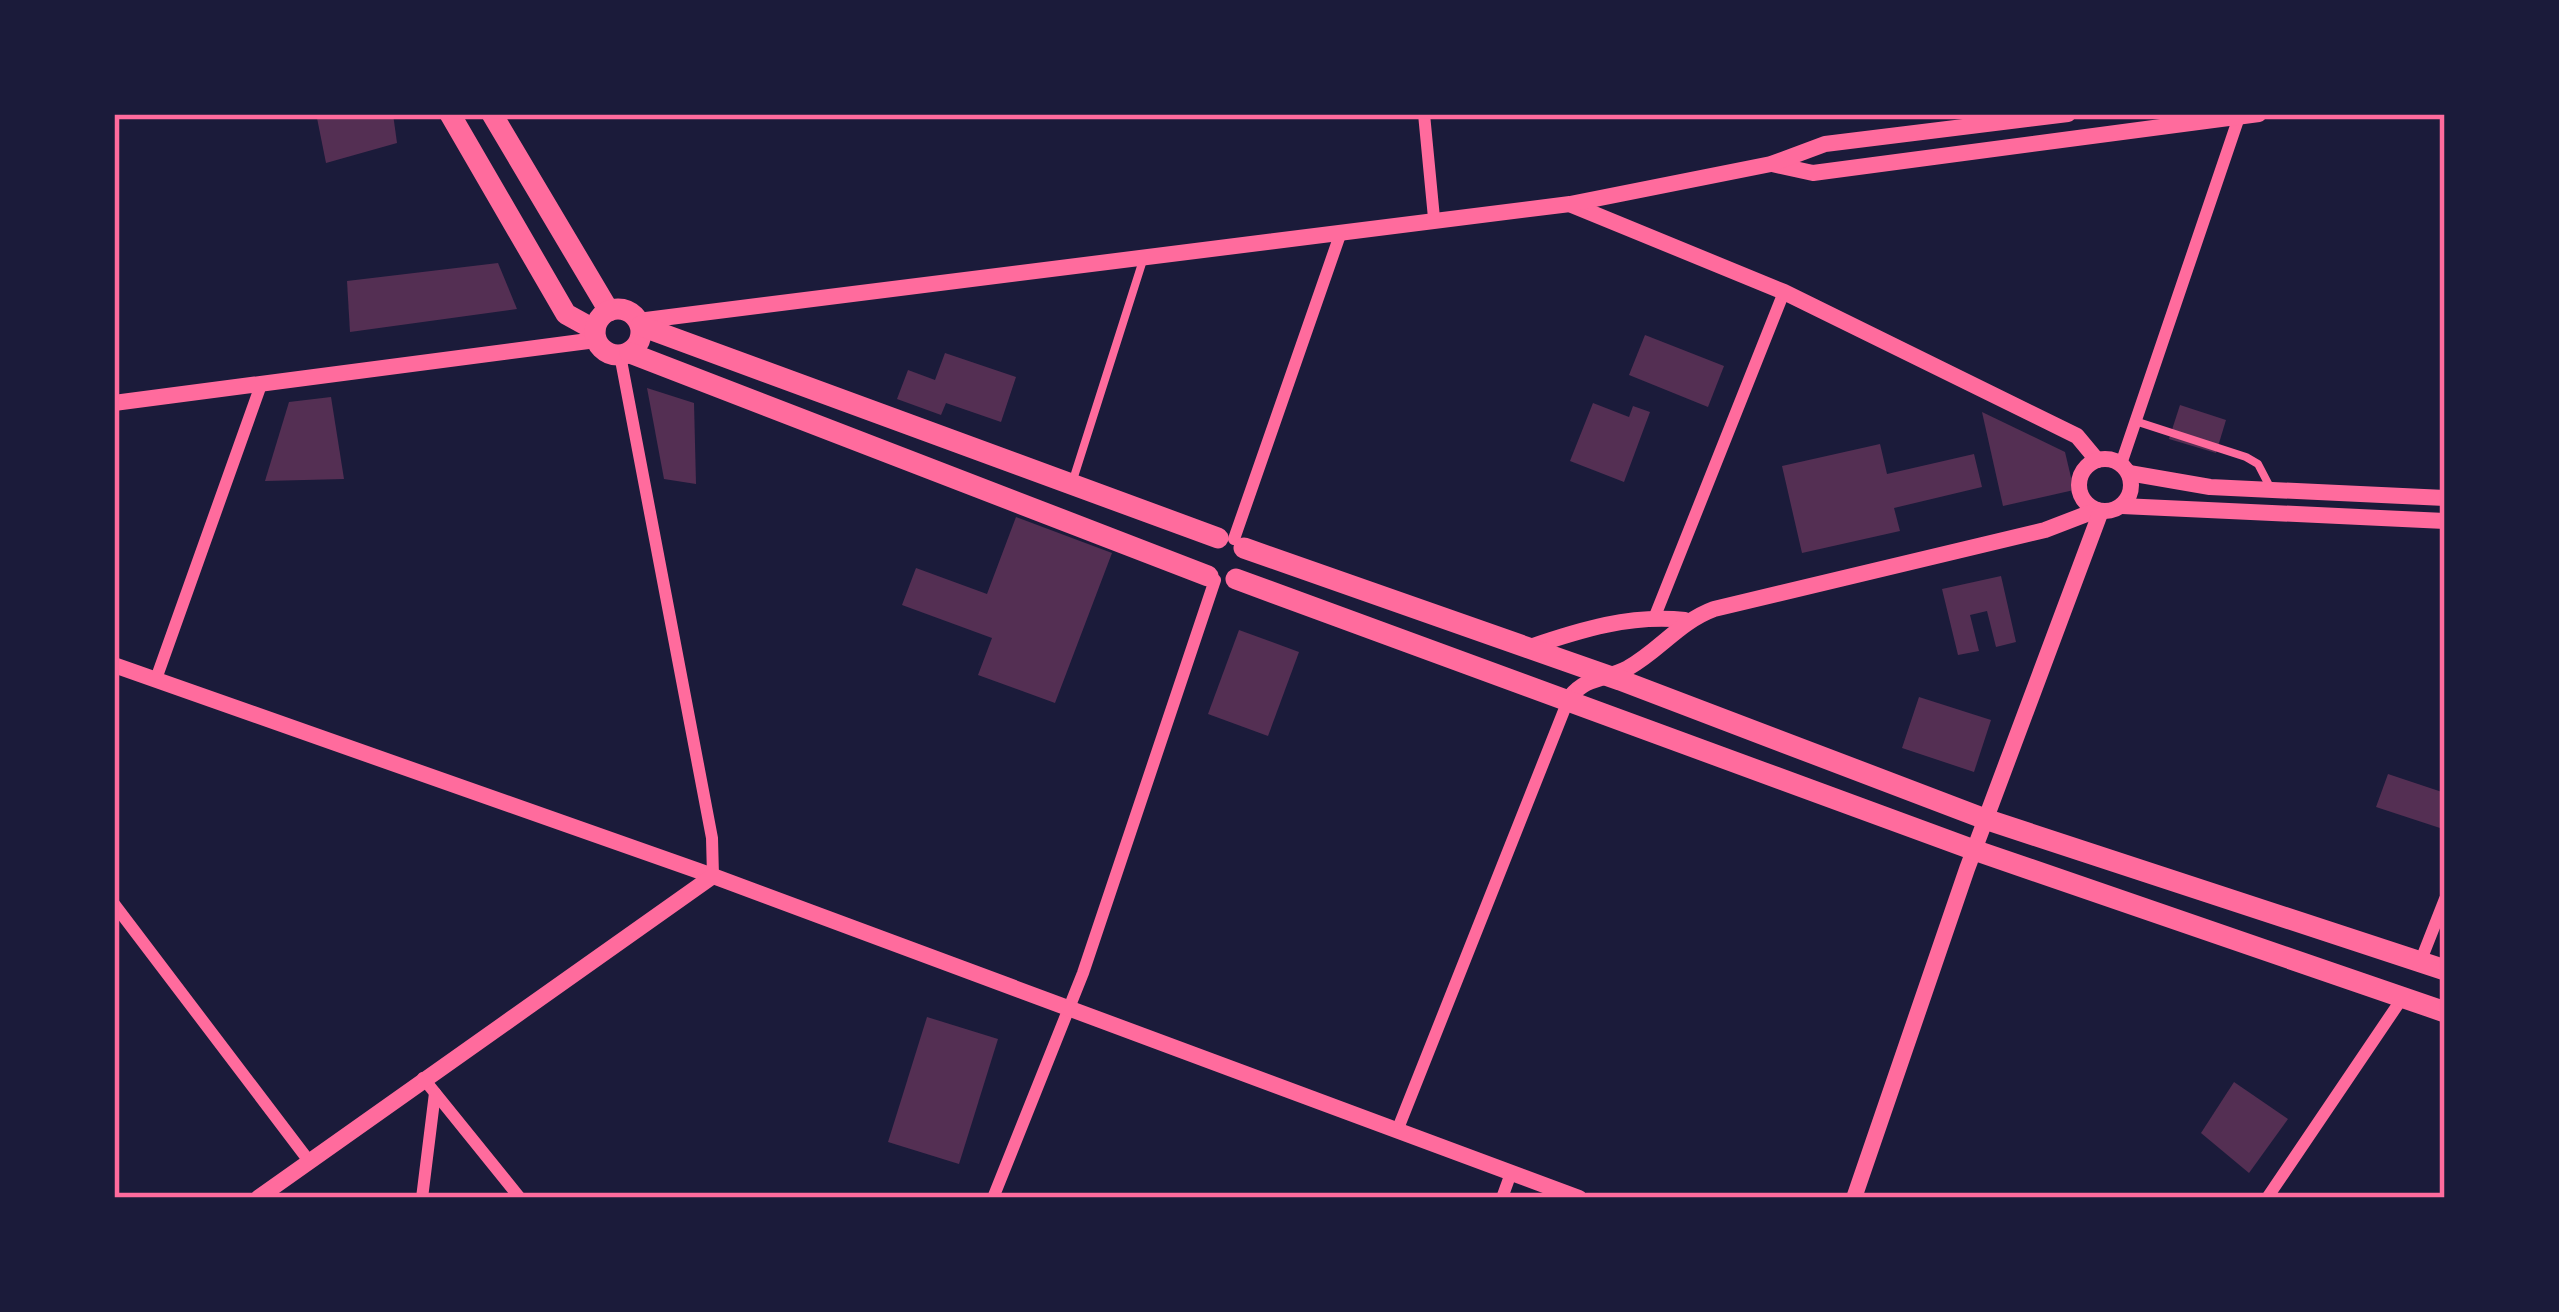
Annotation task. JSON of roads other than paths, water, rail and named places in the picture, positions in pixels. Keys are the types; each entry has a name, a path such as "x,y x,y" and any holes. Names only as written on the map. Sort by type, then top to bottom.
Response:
{"main road":[{"path":"450,114 566,314 600,327"},
{"path":"492,114 600,327 603,350 625,354 1220,578 1570,698 1974,850 2445,1012"},
{"path":"600,327 625,310 639,324 1529,647 1985,819 2445,970"},
{"path":"625,354 638,344 639,324"},
{"path":"1060,518 1071,484"},
{"path":"1220,578 1202,555 1232,542"},
{"path":"1220,578 1246,567 1232,542"},
{"path":"2403,996 2421,960"}],"street":[{"path":"1424,114 1434,218"},
{"path":"639,324 1570,203 1771,164 1826,144 2068,114"},
{"path":"1771,164 1813,173 2259,114"},
{"path":"2122,506 2132,487 2125,468 2135,422 2239,117"},
{"path":"1570,203 1784,292 2077,436 2097,460 2210,487 2445,498"},
{"path":"1232,542 1341,232"},
{"path":"1655,616 1784,292"},
{"path":"114,404 600,327"},
{"path":"625,354 704,792 713,876"},
{"path":"156,679 262,382"},
{"path":"2097,460 2084,470 2079,485 2084,501 2099,510"},
{"path":"1529,647 1583,628 1655,616 1685,620 2045,530 2122,506 2445,521"},
{"path":"1854,1198 1985,819 2099,510"},
{"path":"993,1198 1070,1008 1220,578"},
{"path":"1397,1131 1570,698 1582,682 1627,669 1685,620"},
{"path":"114,665 713,876 1579,1198"},
{"path":"258,1198 429,1086 713,876"},
{"path":"2421,960 2445,899"},
{"path":"114,904 309,1161"},
{"path":"2267,1198 2403,996"},
{"path":"422,1198 429,1086"},
{"path":"429,1086 520,1198"},
{"path":"1502,1198 1511,1173"}],"lane":[{"path":"1071,484 1144,256"},
{"path":"2135,422 2246,457 2258,464 2272,490"}]}
